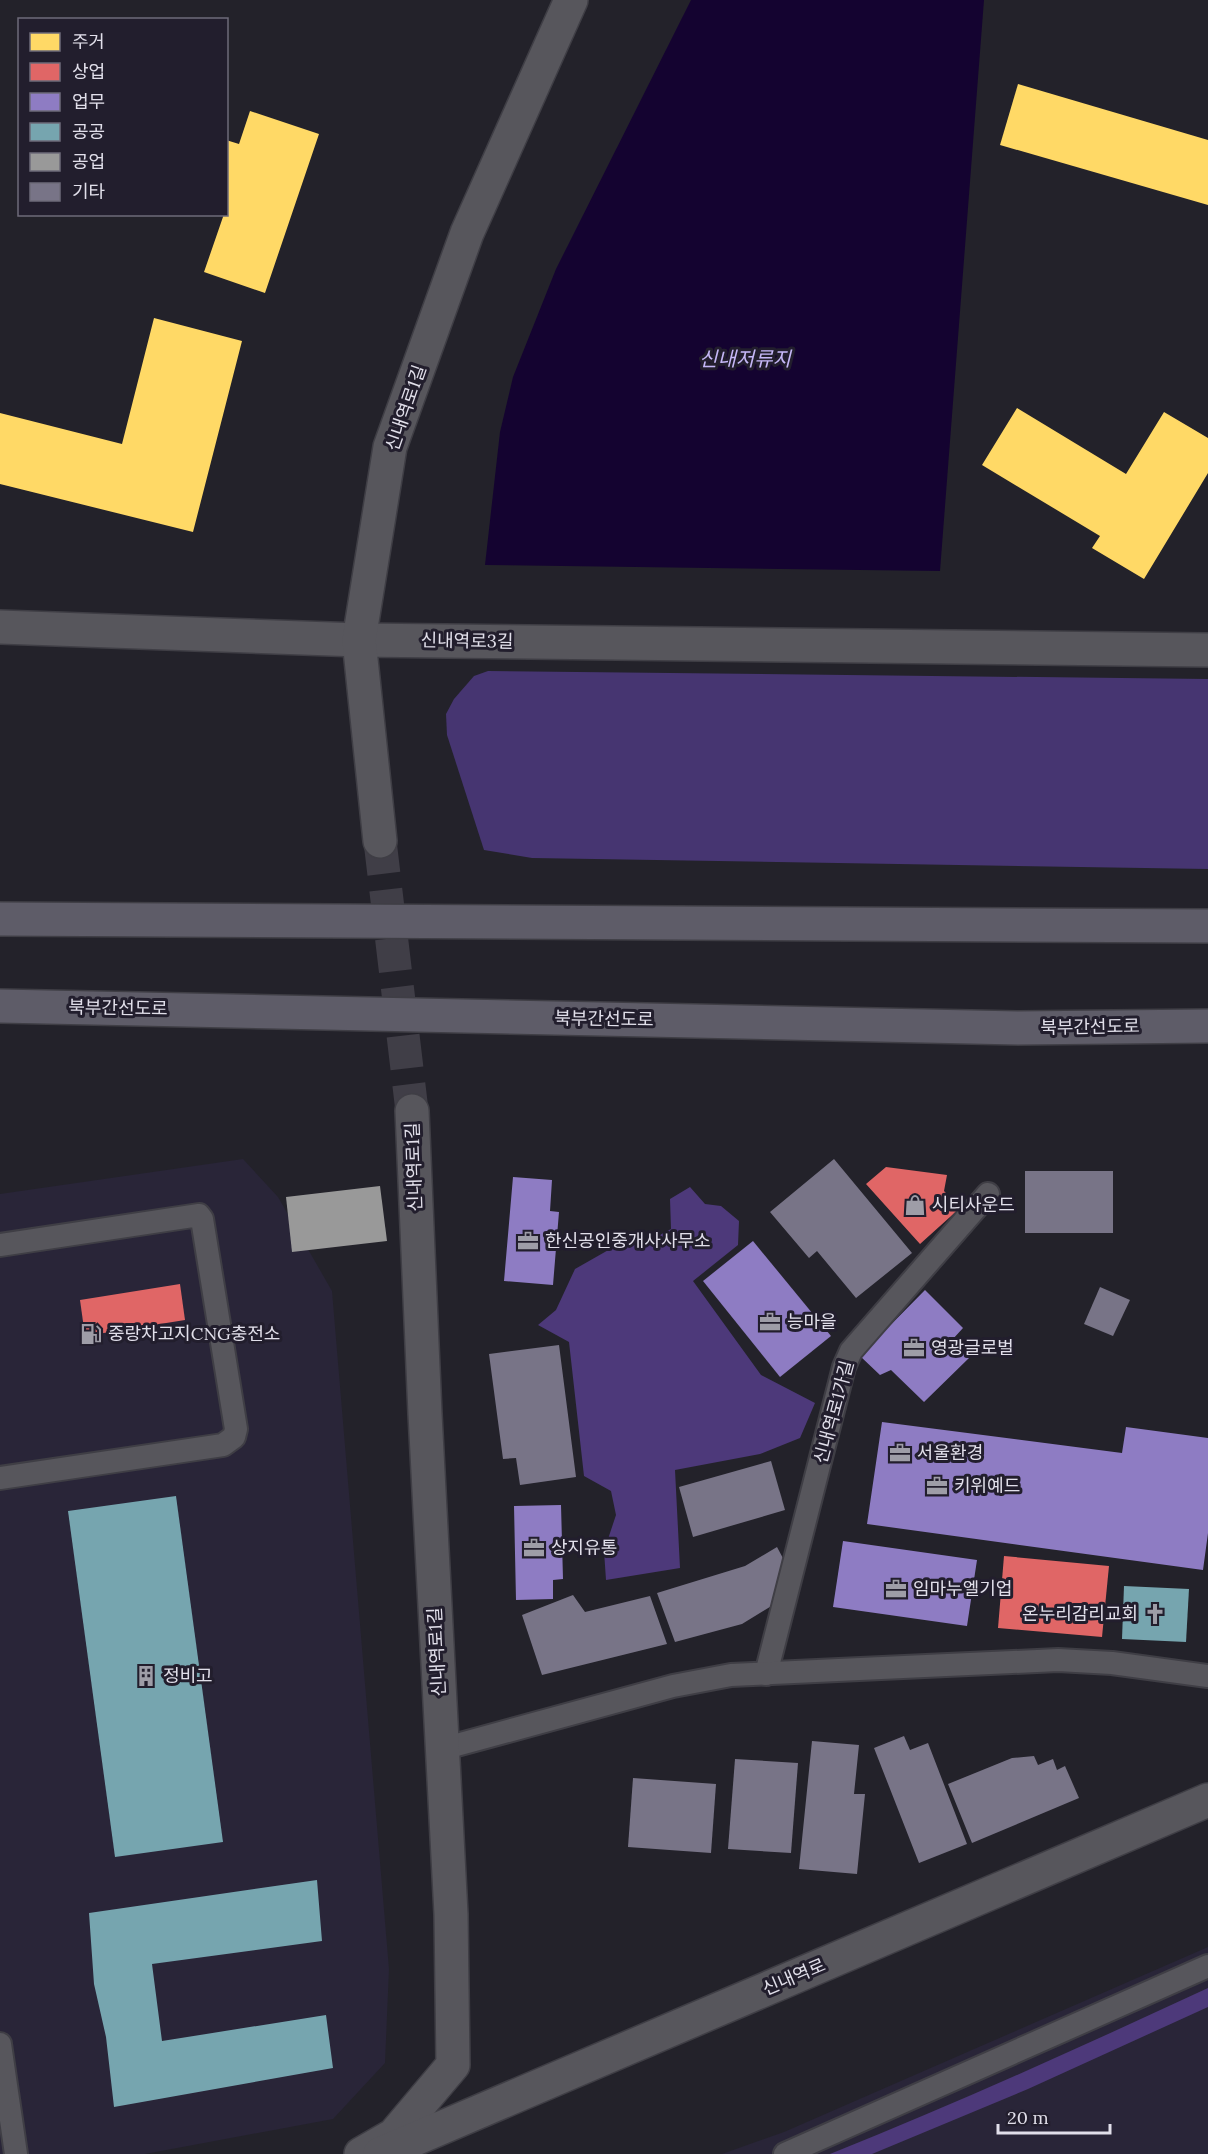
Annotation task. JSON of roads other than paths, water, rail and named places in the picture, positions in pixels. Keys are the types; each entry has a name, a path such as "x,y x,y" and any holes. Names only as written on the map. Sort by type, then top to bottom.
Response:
{"highway":[{"path":"0,919 1208,926"},
{"name":"북부간선도로","path":"0,1005 1006,1028 1208,1026"}],"street":[{"name":"신내역로1길","path":"380,842 358,640 390,447 467,233 571,0"},
{"name":"신내역로3길","path":"0,627 358,640 1208,650"},
{"name":"신내역로1길","path":"361,2154 394,2135 453,2065 451,1914 412,1111"},
{"name":"신내역로","path":"380,2154 1208,1800"}],"lane":[{"name":"신내역로1가길","path":"766,1674 844,1367 851,1351 988,1194"},
{"path":"0,1245 199,1215 202,1219 236,1429 234,1437 223,1445 0,1478"},
{"path":"442,1749 673,1686 731,1675 1058,1660 1112,1663 1208,1676"},
{"path":"785,2154 1208,1966"},
{"path":"0,2044 15,2154"}],"water":[{"name":"신내저류지","path":"691,0 984,0 940,571 485,565 500,432 513,377 556,269"}],"tunnel":[{"path":"380,841 412,1111"}],"place":[{"name":"시티사운드","path":"915,1205"},
{"name":"한신공인중개사사무소","path":"528,1241"},
{"name":"능마을","path":"770,1322"},
{"name":"중랑차고지CNG충전소","path":"91,1334"},
{"name":"영광글로벌","path":"914,1348"},
{"name":"서울환경","path":"900,1453"},
{"name":"키위예드","path":"937,1486"},
{"name":"상지유통","path":"534,1548"},
{"name":"임마누엘기업","path":"896,1589"},
{"name":"온누리감리교회","path":"1155,1614"},
{"name":"정비고","path":"146,1676"}]}
